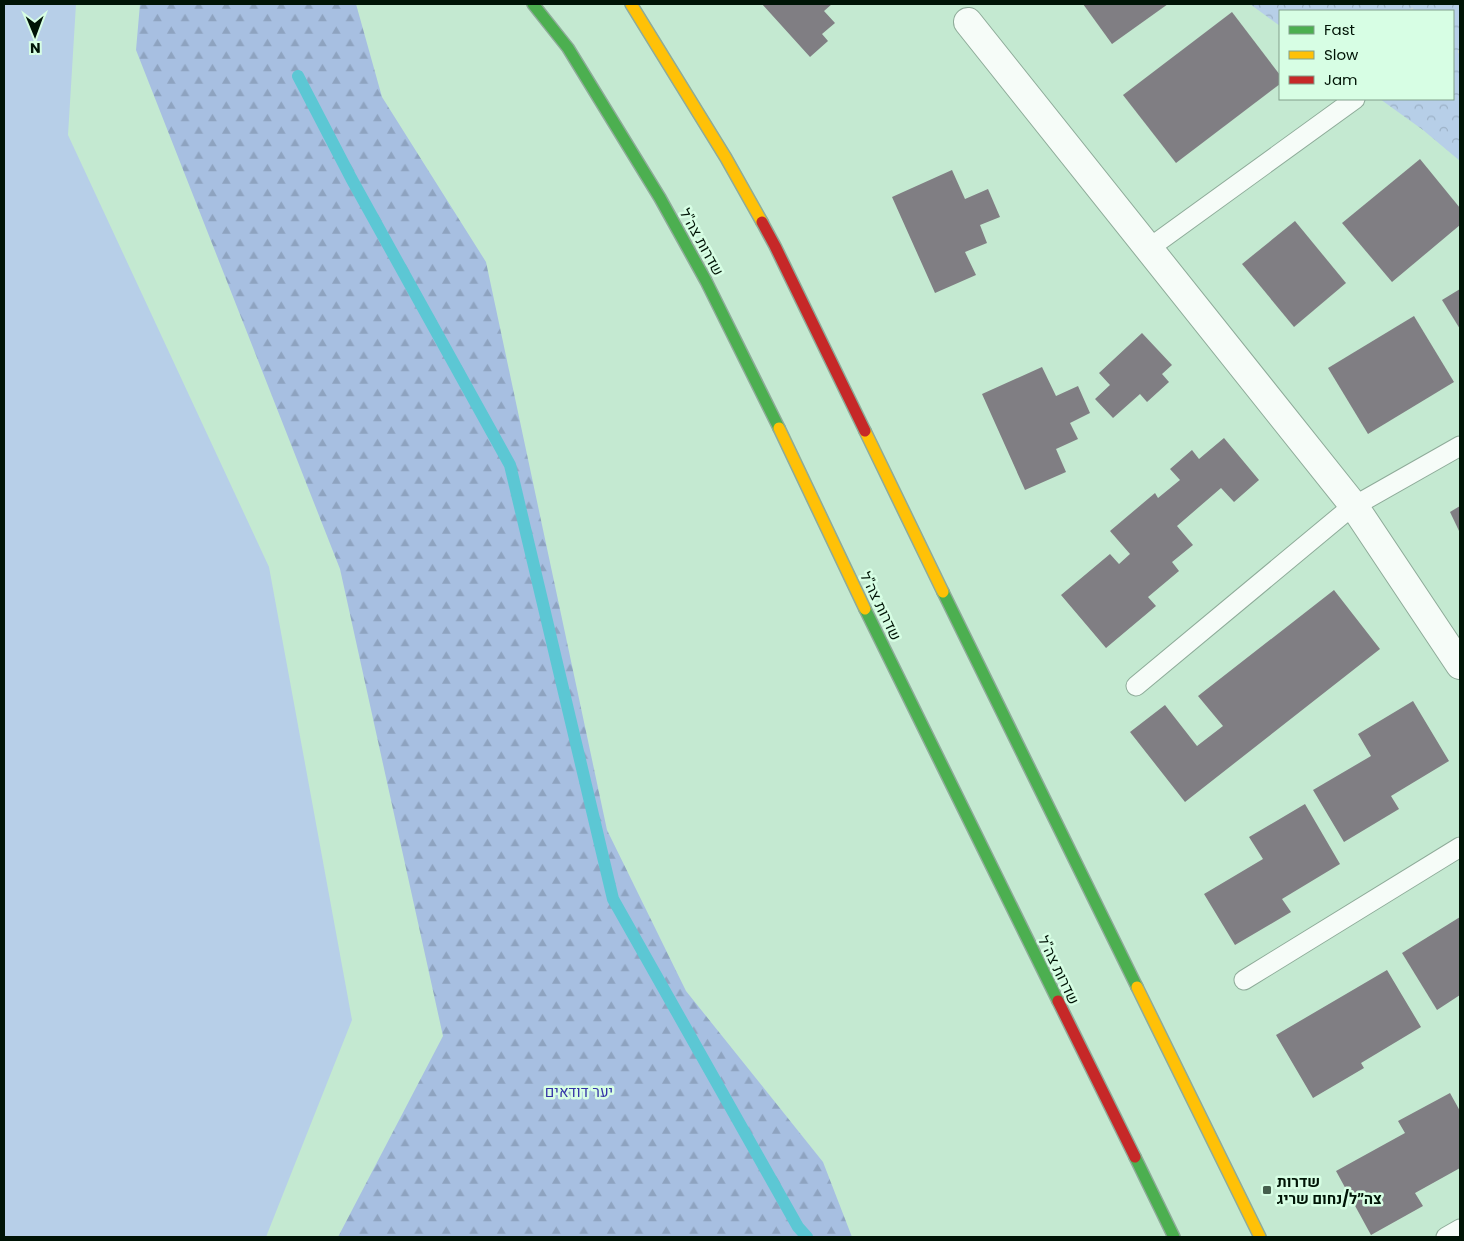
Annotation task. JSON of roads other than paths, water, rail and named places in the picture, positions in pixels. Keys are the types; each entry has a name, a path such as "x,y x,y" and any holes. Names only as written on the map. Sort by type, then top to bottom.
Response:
{"main road":[{"name":"שדרות צה\"ל","path":"533,4 568,48 660,198 706,281 1174,1237"},
{"path":"631,4 726,158 775,246 923,552 1260,1237"}],"street":[{"path":"968,22 1354,506 1460,665"}],"lane":[{"path":"1148,249 1355,100"},
{"path":"1136,686 1354,506 1460,446"},
{"path":"1244,980 1460,847"},
{"path":"1446,1237 1460,1229"}],"waterway":[{"path":"298,76 351,178 510,465 613,899 798,1227 807,1237"}],"place":[{"name":"שדרות צה״ל/נחום שריג","path":"1267,1190"}],"park label":[{"name":"יער דודאים","path":"579,1091"}]}
